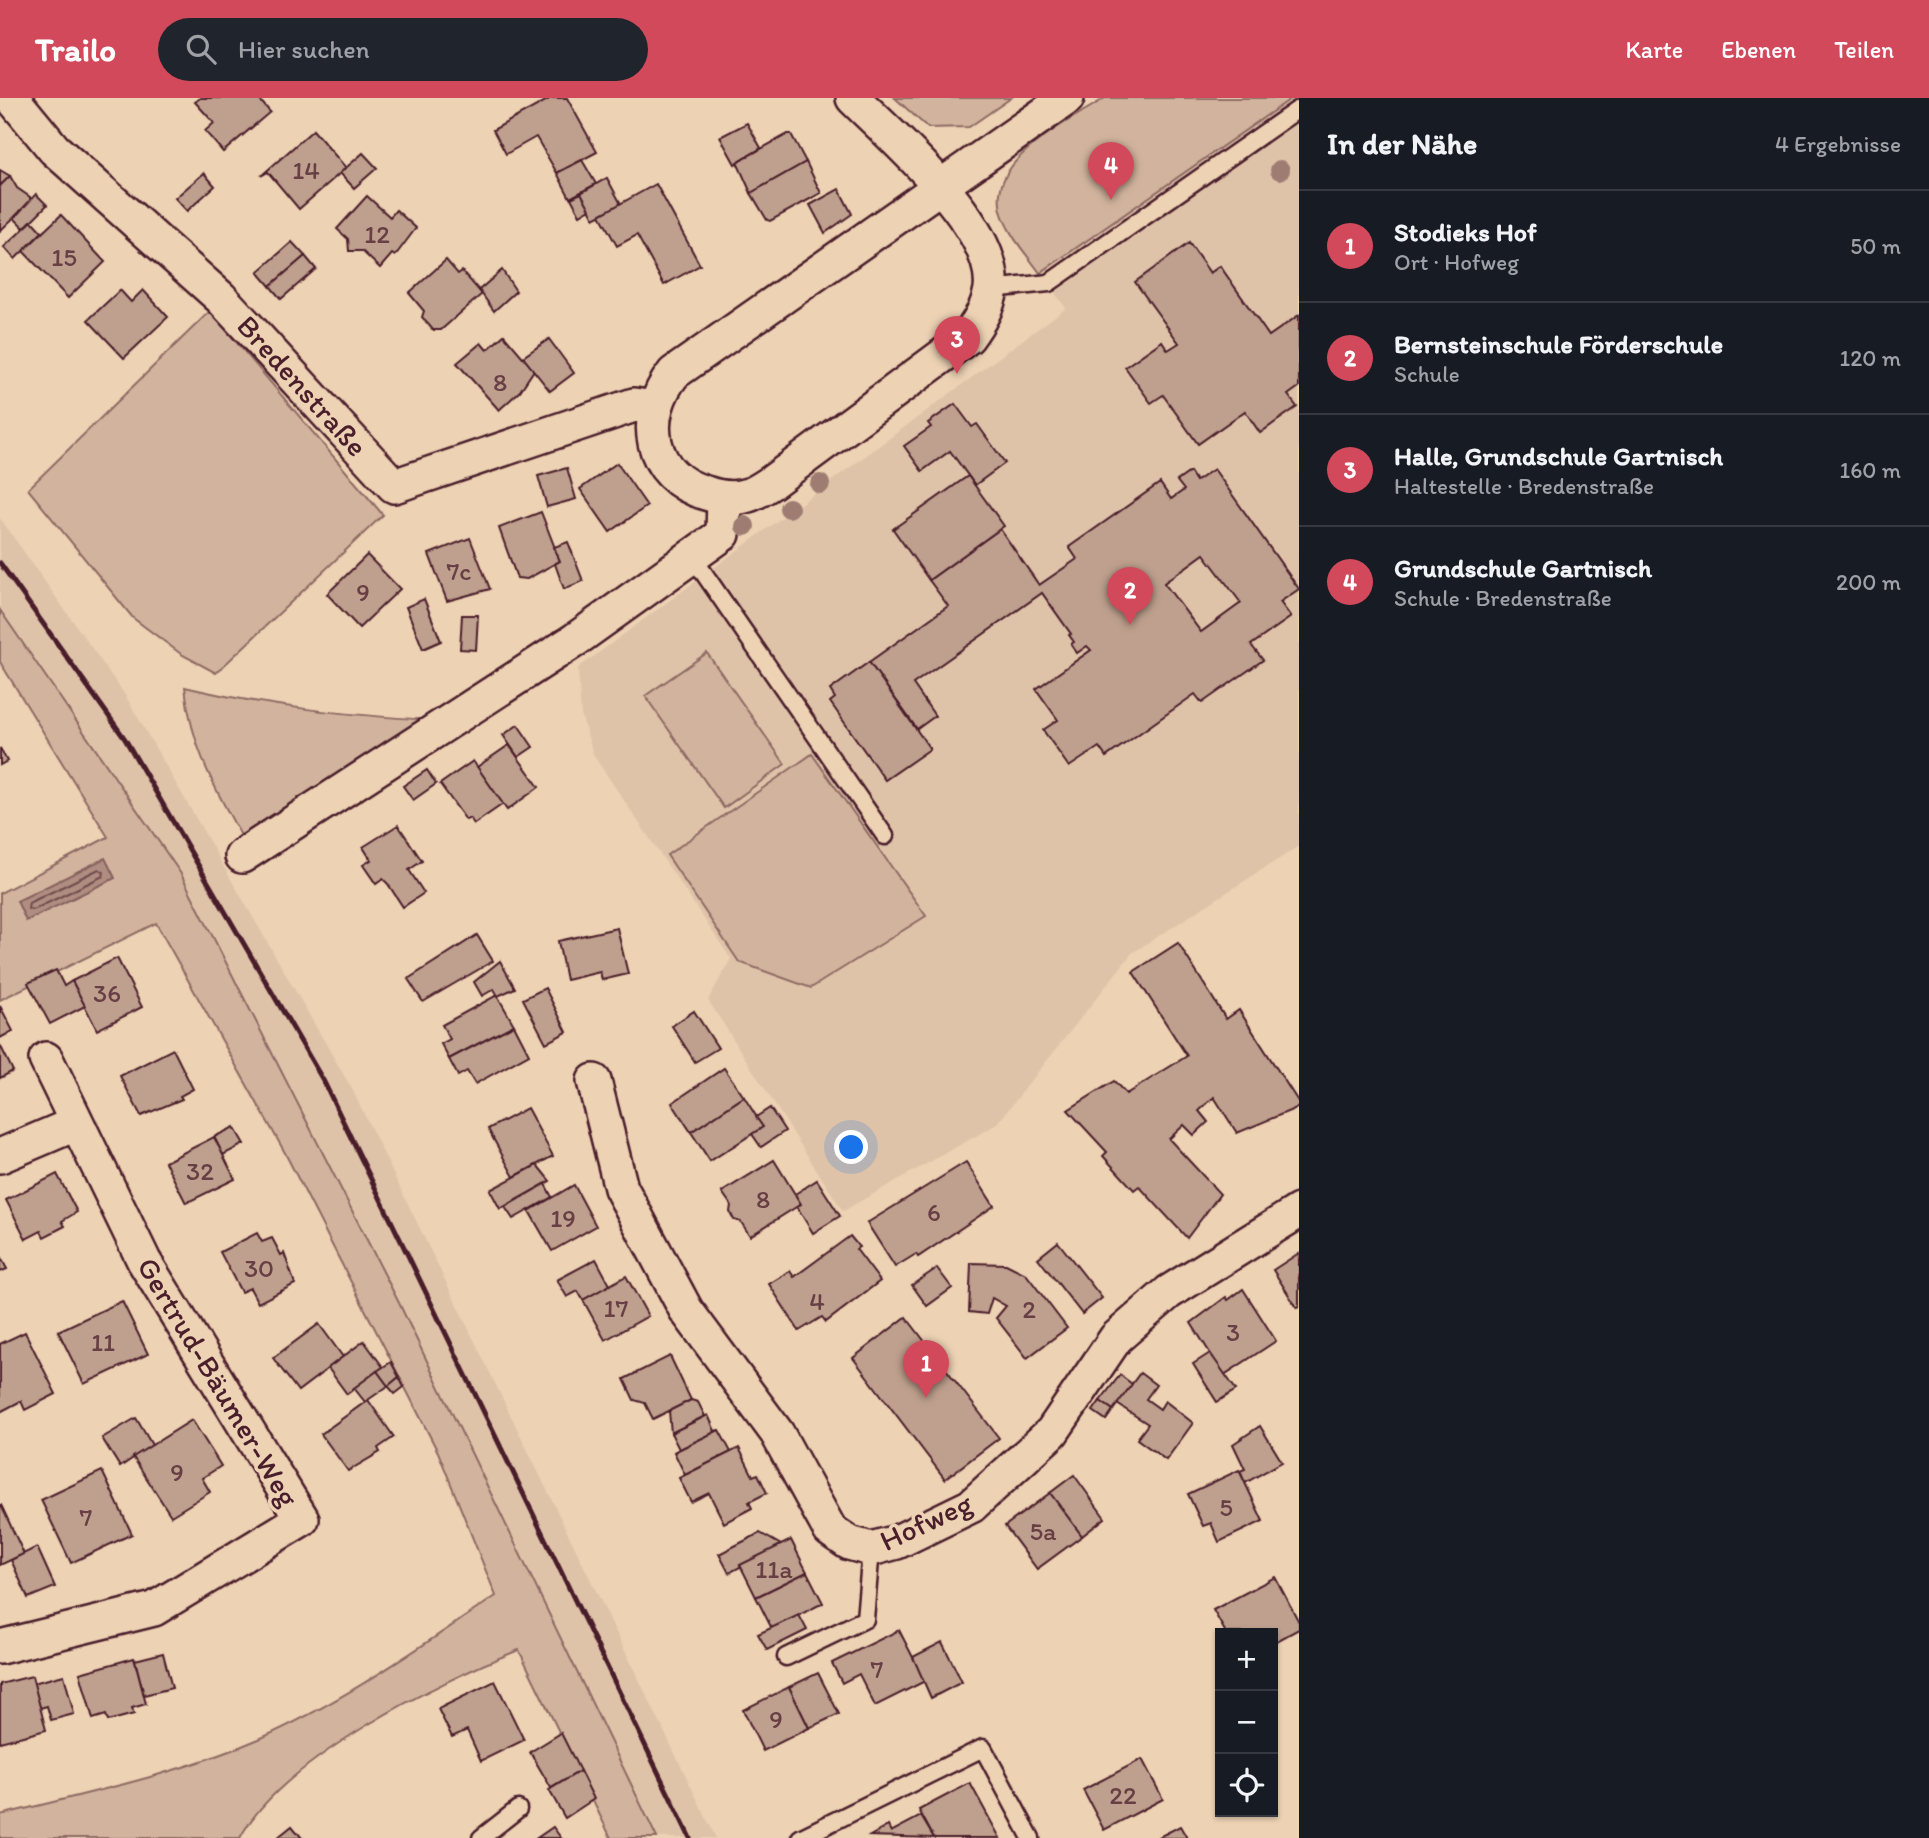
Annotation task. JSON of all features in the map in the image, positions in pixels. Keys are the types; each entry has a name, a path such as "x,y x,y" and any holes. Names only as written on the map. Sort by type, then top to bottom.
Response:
{"street":[{"name":"Bredenstraße","path":"12,98 54,149 221,298 394,486 634,405 654,408"},
{"path":"853,98 941,186 978,237 988,261 991,289 983,316 968,337 772,482 750,495 724,499 697,491 677,480 664,466 656,447 654,408 661,390 674,373 941,186 1067,98"},
{"path":"242,856 575,640 723,534 724,499"},
{"name":"Gertrud-Bäumer-Weg","path":"0,1647 154,1609 302,1520 144,1261 75,1124 46,1059"},
{"name":"Hofweg","path":"594,1081 621,1188 686,1310 777,1433 830,1530 849,1543 872,1549 897,1542 971,1506 1052,1432 1116,1338 1169,1292 1299,1211"},
{"path":"0,1156 75,1124"}],"lane":[{"path":"991,289 1049,283 1297,110"},
{"path":"692,556 885,836"},
{"path":"786,1657 865,1619 872,1549"},
{"path":"800,1838 983,1748 1031,1838"},
{"path":"481,1838 518,1809"}],"shaded area":[{"path":"895,98 1011,98 969,127 928,128"},
{"path":"1105,98 1299,98 1299,846 1132,953 997,1124 843,1211 708,1000 731,959 594,756 581,715 578,668 1066,308 1010,231 999,204 1000,189 1012,163 1024,152"},
{"path":"1105,98 1292,98 1040,273 1004,219 1000,199 1004,180 1030,147"},
{"path":"210,311 383,515 216,673 181,654 133,618 28,489"},
{"path":"0,518 125,695 353,1091 716,1838 657,1838 399,1303 181,874 0,610"},
{"path":"0,610 181,874 399,1303 657,1838 611,1838 519,1650 406,1703 325,1753 289,1781 260,1809 240,1838 0,1838 0,1815 196,1763 228,1752 290,1724 380,1673 496,1596 438,1452 284,1151 156,923 0,1000 0,893 108,837 0,662"},
{"path":"707,653 785,764 724,808 645,696"},
{"path":"185,687 307,709 432,720 244,841 206,767 193,729"},
{"path":"812,754 926,916 811,988 739,962 667,855"}],"water":[{"path":"105,858 115,878 26,921 17,901"}],"building":[{"path":"200,98 258,98 270,112 223,152 205,131 214,123 195,102"},
{"path":"551,98 567,98 597,152 557,173 536,137 506,154 493,130"},
{"path":"747,123 761,148 735,164 720,137"},
{"path":"313,130 346,168 299,209 268,172 261,176"},
{"path":"791,134 806,162 751,193 737,162"},
{"path":"363,153 377,168 354,188 340,173"},
{"path":"582,160 596,184 570,198 557,173"},
{"path":"806,162 821,193 770,221 767,220 751,193"},
{"path":"0,170 10,176 0,186"},
{"path":"204,173 215,186 187,211 175,198"},
{"path":"10,176 17,188 30,197 30,202 0,231 0,186"},
{"path":"607,178 621,204 594,218 581,193"},
{"path":"656,184 700,265 664,285 637,235 617,246 600,215"},
{"path":"839,189 852,214 825,233 810,205"},
{"path":"581,193 590,209 580,215 571,198"},
{"path":"36,194 47,205 24,228 14,218"},
{"path":"367,196 390,217 396,210 416,228 395,256 392,254 380,268 362,251 349,251 348,239 337,229"},
{"path":"61,215 105,262 68,298 23,251"},
{"path":"32,221 42,232 15,259 4,247"},
{"path":"292,242 305,256 270,286 258,272"},
{"path":"1189,243 1210,273 1220,266 1269,336 1299,315 1299,387 1288,395 1297,407 1260,433 1245,411 1198,444 1163,395 1151,403 1125,367 1162,341 1168,350 1179,343 1135,282"},
{"path":"305,256 316,269 281,299 270,286"},
{"path":"446,260 458,274 462,271 482,294 441,330 433,330 422,317 424,311 409,293"},
{"path":"502,270 516,291 494,311 479,290"},
{"path":"120,290 131,302 143,290 168,317 124,358 88,320"},
{"path":"504,335 534,370 520,391 499,410 457,363 481,343 487,350"},
{"path":"549,339 574,373 550,391 523,357"},
{"path":"955,404 972,427 977,424 1005,463 975,485 950,451 922,471 904,446 931,427 928,423"},
{"path":"617,463 647,506 610,532 580,489"},
{"path":"567,468 576,499 547,507 538,476"},
{"path":"1214,469 1299,589 1280,602 1291,617 1251,645 1263,660 1202,703 1195,694 1106,757 1099,747 1069,767 1043,730 1058,720 1036,689 1091,650 1087,646 1077,653 1071,644 1074,642 1069,635 1071,634 1042,593 913,684 935,716 917,729 869,662 948,606 929,580 1000,529 1039,585 1077,559 1069,547 1160,483 1171,499 1184,490 1177,481 1190,472 1196,481","holes":["1204,554 1241,603 1201,632 1164,583"]},
{"path":"968,476 1004,526 929,580 893,529"},
{"path":"541,512 560,561 527,579 517,578 499,528"},
{"path":"470,538 490,589 447,601 429,554"},
{"path":"568,542 583,581 564,589 555,564 560,561 554,547"},
{"path":"367,555 400,589 359,628 327,594"},
{"path":"424,599 441,641 423,649 406,607"},
{"path":"462,615 478,615 476,650 460,649"},
{"path":"869,662 930,749 885,780 830,702 835,698 830,690"},
{"path":"518,725 533,747 518,757 503,735"},
{"path":"509,745 539,787 507,810 477,767"},
{"path":"0,748 7,761 0,765"},
{"path":"473,761 503,804 474,824 470,818 466,820 440,784"},
{"path":"427,770 436,784 413,800 403,786"},
{"path":"398,825 422,861 409,870 424,893 403,907 388,884 383,879 376,884 363,865 371,860 363,847"},
{"path":"617,928 628,974 602,980 600,972 566,980 558,941"},
{"path":"477,935 493,961 423,1002 408,979"},
{"path":"1178,943 1226,1019 1239,1010 1299,1103 1299,1107 1237,1133 1214,1097 1199,1111 1208,1122 1194,1135 1184,1125 1169,1139 1220,1194 1187,1238 1139,1186 1134,1190 1103,1156 1107,1152 1068,1110 1114,1081 1126,1094 1187,1056 1133,972"},
{"path":"117,958 142,1007 97,1030 72,981"},
{"path":"500,961 515,988 498,996 494,989 482,996 474,982"},
{"path":"56,970 64,986 72,981 85,1006 50,1024 28,983"},
{"path":"545,988 567,1032 546,1043 523,999"},
{"path":"497,995 514,1025 449,1059 441,1044 450,1039 442,1025"},
{"path":"0,1006 13,1031 0,1038"},
{"path":"694,1011 718,1048 695,1062 672,1026"},
{"path":"514,1025 529,1054 475,1084 467,1071 458,1076 449,1059"},
{"path":"0,1045 13,1071 0,1078"},
{"path":"173,1049 193,1089 180,1096 182,1099 141,1116 120,1076"},
{"path":"724,1068 744,1097 691,1132 672,1103"},
{"path":"744,1097 763,1127 710,1161 691,1132"},
{"path":"527,1108 553,1156 514,1177 488,1129"},
{"path":"770,1108 785,1131 761,1147 752,1134 763,1127 756,1117"},
{"path":"234,1127 244,1144 223,1155 214,1137"},
{"path":"214,1137 235,1179 186,1203 165,1162"},
{"path":"774,1160 801,1204 750,1236 741,1222 734,1220 730,1212 731,1205 722,1192"},
{"path":"966,1162 994,1206 918,1257 916,1254 895,1267 867,1223"},
{"path":"537,1165 550,1181 500,1209 490,1190"},
{"path":"57,1174 77,1212 62,1221 65,1226 44,1237 41,1231 26,1239 6,1200"},
{"path":"817,1180 840,1216 813,1233 797,1207 801,1204 795,1194"},
{"path":"545,1184 552,1197 513,1219 505,1207"},
{"path":"574,1185 596,1226 552,1251 529,1211"},
{"path":"257,1233 262,1242 272,1238 281,1255 284,1253 295,1284 258,1303 250,1288 241,1292 220,1252"},
{"path":"850,1236 859,1247 856,1249 880,1281 826,1322 822,1317 799,1331 769,1284 790,1271 794,1277"},
{"path":"1058,1242 1102,1298 1082,1314 1038,1258"},
{"path":"1299,1253 1299,1307 1297,1308 1273,1270"},
{"path":"0,1256 7,1269 0,1272"},
{"path":"596,1259 610,1285 583,1300 578,1291 567,1297 557,1280"},
{"path":"971,1263 1006,1264 1026,1274 1067,1328 1027,1358 996,1318 1006,1306 992,1298 987,1314 969,1312"},
{"path":"937,1268 952,1288 927,1306 912,1285"},
{"path":"626,1276 648,1316 605,1340 583,1300"},
{"path":"1243,1289 1276,1341 1224,1375 1191,1323 1226,1297 1228,1300"},
{"path":"122,1301 148,1354 84,1384 58,1331"},
{"path":"906,1317 999,1438 945,1479 853,1358"},
{"path":"319,1324 343,1357 298,1391 273,1358"},
{"path":"25,1332 56,1394 25,1410 21,1401 0,1412 0,1344"},
{"path":"364,1341 383,1367 347,1394 328,1368"},
{"path":"1210,1353 1236,1390 1217,1402 1193,1364"},
{"path":"670,1356 691,1400 653,1419 645,1403 634,1400 624,1379"},
{"path":"391,1362 399,1377 388,1386 377,1371"},
{"path":"377,1371 388,1386 365,1402 354,1388"},
{"path":"1140,1373 1156,1385 1146,1399 1160,1409 1165,1401 1193,1423 1166,1460 1137,1439 1148,1424 1117,1404"},
{"path":"1120,1375 1132,1384 1113,1410 1100,1401"},
{"path":"399,1377 404,1387 395,1394 388,1386"},
{"path":"368,1400 394,1437 378,1448 380,1452 348,1471 321,1434"},
{"path":"691,1400 698,1402 705,1416 671,1433 669,1411"},
{"path":"1100,1401 1113,1410 1106,1420 1093,1411"},
{"path":"708,1415 715,1431 719,1430 674,1452 679,1449 671,1433"},
{"path":"136,1418 152,1445 120,1467 102,1438"},
{"path":"192,1420 221,1466 202,1478 210,1492 171,1516 133,1457"},
{"path":"1260,1426 1282,1462 1245,1483 1240,1471 1245,1469 1233,1444"},
{"path":"719,1430 731,1452 685,1475 674,1452"},
{"path":"739,1448 753,1476 758,1474 767,1493 749,1502 752,1508 724,1523 709,1493 691,1502 679,1478"},
{"path":"1239,1470 1263,1521 1219,1542 1211,1523 1203,1526 1188,1494"},
{"path":"102,1471 132,1534 71,1563 41,1500"},
{"path":"1074,1475 1105,1518 1082,1536 1050,1493"},
{"path":"1050,1493 1082,1536 1037,1569 1005,1526"},
{"path":"0,1505 24,1554 0,1565"},
{"path":"760,1533 781,1545 729,1573 719,1554"},
{"path":"791,1540 807,1572 756,1597 740,1565"},
{"path":"37,1547 55,1587 28,1598 11,1560"},
{"path":"807,1572 823,1603 772,1629 756,1597"},
{"path":"1275,1577 1299,1622 1299,1629 1278,1640 1278,1628 1223,1628 1213,1610"},
{"path":"799,1615 807,1630 767,1650 758,1634"},
{"path":"899,1630 925,1681 875,1706 859,1674 842,1683 832,1663"},
{"path":"942,1642 962,1682 931,1698 913,1657"},
{"path":"163,1653 172,1688 144,1695 135,1660"},
{"path":"134,1658 146,1704 132,1708 134,1714 108,1721 106,1715 93,1719 80,1673"},
{"path":"818,1673 839,1714 809,1728 789,1687"},
{"path":"64,1675 74,1714 51,1720 47,1706 40,1708 33,1683"},
{"path":"32,1676 46,1730 0,1742 0,1684"},
{"path":"495,1681 524,1740 481,1761 467,1730 452,1737 438,1709"},
{"path":"789,1687 809,1728 763,1751 743,1710"},
{"path":"561,1733 580,1771 551,1788 530,1752"},
{"path":"1142,1759 1163,1799 1104,1830 1083,1790"},
{"path":"580,1771 594,1799 565,1818 549,1790"},
{"path":"970,1783 1000,1838 934,1838 919,1810"},
{"path":"921,1816 934,1838 870,1836 888,1826 891,1832"},
{"path":"292,1826 302,1838 277,1838"},
{"path":"1180,1826 1187,1838 1157,1838"},
{"path":"553,1827 561,1838 537,1838"}],"railway":[{"path":"0,563 125,739 324,1082 690,1838"}],"place":[{"name":"Grundschule Gartnisch","path":"1111,200"},
{"name":"Halle, Grundschule Gartnisch","path":"957,374"},
{"name":"Bernsteinschule Förderschule","path":"1130,625"},
{"name":"Stodieks Hof","path":"926,1398"}]}
